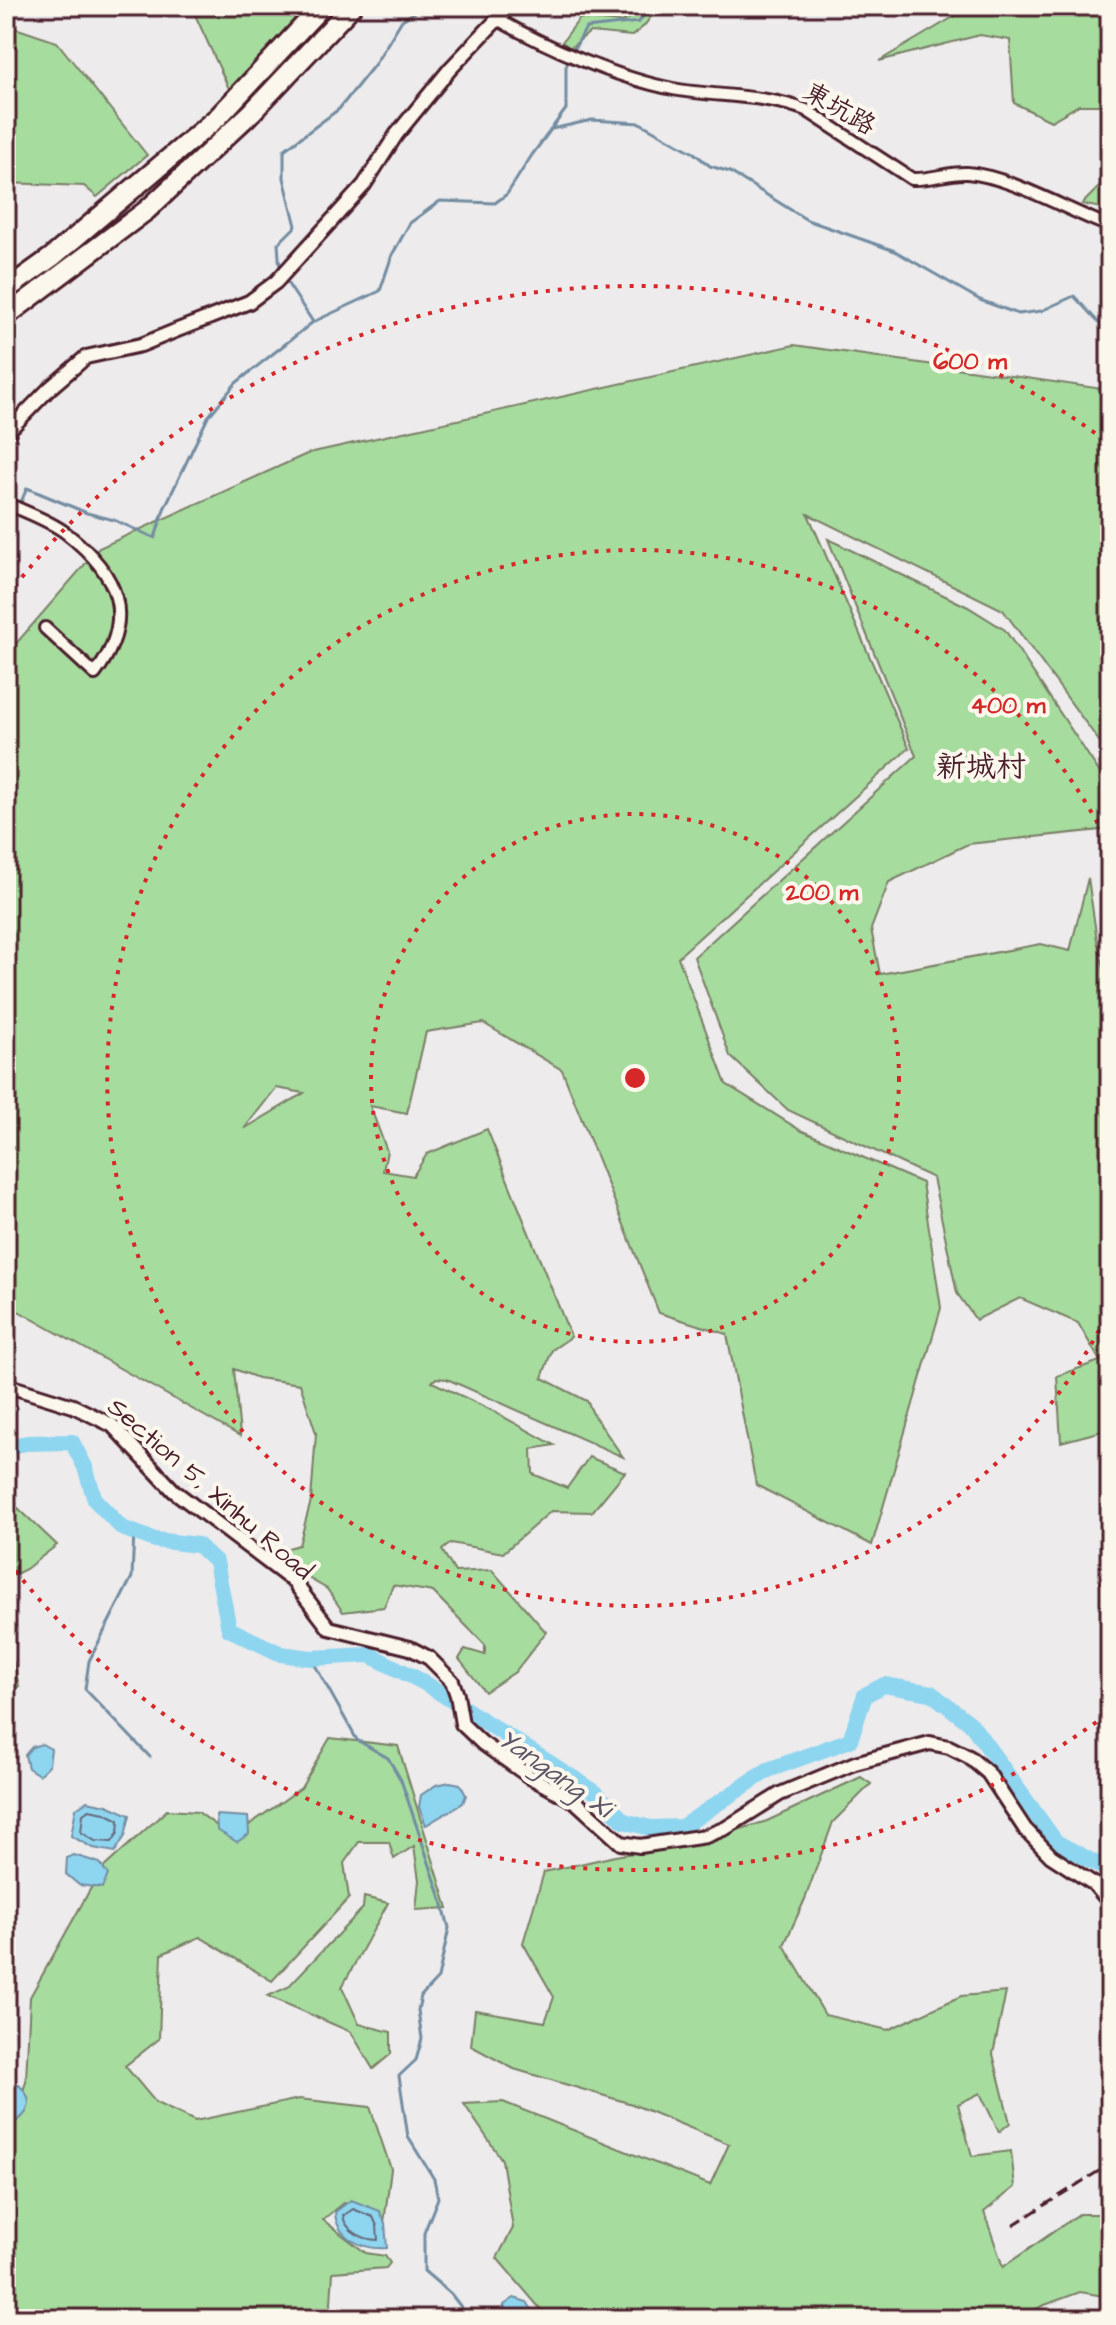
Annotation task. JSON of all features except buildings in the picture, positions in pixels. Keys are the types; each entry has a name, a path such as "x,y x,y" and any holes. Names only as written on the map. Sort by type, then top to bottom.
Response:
{"highway":[{"path":"6,290 52,257 184,148 218,117 322,6"},
{"path":"6,316 98,249 180,181 252,112 352,6"}],"street":[{"path":"6,433 86,357 141,345 164,336 249,302 276,282 364,185 412,115 450,69 510,6"},
{"name":"東坑路","path":"497,19 612,71 670,88 787,103 806,110 912,179 928,180 956,173 983,176 1026,189 1110,224"},
{"path":"6,503 65,532 95,561 116,590 120,611 110,654 95,674 45,628"},
{"name":"Section 5, Xinhu Road","path":"6,1385 73,1406 112,1425 174,1491 293,1581 329,1628 410,1648 429,1658 444,1670 457,1695 462,1724 482,1743 530,1777 576,1802 621,1843 640,1846 706,1836 726,1828 780,1794 855,1763 930,1743 949,1747 969,1757 988,1773 1025,1829 1051,1856 1094,1884 1110,1903"}],"green space":[{"path":"191,6 306,6 230,91"},
{"path":"647,6 659,6 632,36 590,32 570,48 562,42 580,18 621,22 645,11"},
{"path":"972,6 1110,6 1110,105 1079,105 1051,121 1014,103 1010,40 980,35 879,61"},
{"path":"6,25 57,42 147,155 97,197 84,186 6,183"},
{"path":"1110,176 1110,210 1082,204"},
{"path":"794,345 1110,390 1110,756 1003,610 808,514 909,748 678,957 726,1084 800,1130 922,1183 941,1308 872,1545 756,1485 727,1334 659,1313 562,1070 483,1023 426,1032 407,1113 370,1106 387,1151 383,1171 413,1176 427,1154 487,1129 571,1337 552,1350 542,1378 587,1401 623,1457 447,1379 436,1378 432,1382 554,1445 532,1449 533,1474 567,1488 589,1457 625,1472 592,1512 551,1511 503,1553 451,1543 442,1550 455,1572 492,1570 546,1632 515,1672 485,1692 459,1659 465,1649 485,1655 485,1645 433,1592 393,1585 384,1607 343,1612 327,1589 267,1554 299,1545 311,1501 316,1433 300,1384 258,1378 234,1369 240,1436 6,1304 6,655 99,548 309,453","holes":["276,1088 304,1093 244,1129"]},
{"path":"828,539 968,607 1005,630 1110,788 1110,829 968,844 889,882 871,929 880,974 1041,944 1070,951 1088,878 1097,940 1110,993 1110,1428 1106,1430 1061,1442 1057,1376 1100,1361 1078,1323 1020,1298 976,1320 957,1293 933,1178 788,1110 730,1056 694,957 916,756"},
{"path":"6,1506 18,1508 57,1545 26,1569 6,1579"},
{"path":"6,1642 9,1643 19,1686 6,1695"},
{"path":"330,1738 398,1746 448,1908 416,1910 419,1880 414,1846 394,1859 389,1842 359,1842 344,1863 349,1898 272,1981 200,1937 162,1954 159,2039 125,2066 156,2103 195,2121 299,2099 370,2107 391,2169 384,2223 344,2203 323,2220 366,2253 385,2256 390,2263 386,2268 333,2272 330,2319 6,2319 6,2102 18,2109 26,2081 30,1997 101,1870 167,1810 198,1812 232,1837 301,1788"},
{"path":"861,1777 871,1784 833,1822 805,1899 784,1945 825,2015 888,2030 961,1996 1006,1992 993,2054 1010,2123 999,2132 980,2093 958,2104 972,2156 1011,2151 1015,2187 984,2212 1003,2267 1079,2214 1110,2214 1110,2297 1080,2292 1016,2319 549,2319 497,2258 513,2228 502,2160 464,2104 503,2102 710,2185 729,2144 632,2104 514,2069 471,2046 475,2010 545,2022 554,1997 523,1943 544,1872 615,1856 696,1843 767,1821"},
{"path":"364,1897 388,1903 342,1987 359,2024 391,2032 391,2054 373,2069 351,2032 268,1996 288,1987 363,1908"}],"water":[{"path":"42,1744 51,1749 49,1765 39,1775 28,1768 25,1755 32,1747"},
{"path":"450,1782 460,1784 466,1795 463,1803 426,1825 419,1807 421,1795 436,1785"},
{"path":"87,1801 130,1815 125,1836 115,1852 93,1848 71,1836 76,1808"},
{"path":"216,1815 248,1817 249,1834 237,1842 217,1830"},
{"path":"74,1855 100,1863 108,1875 102,1888 79,1885 66,1874 67,1858"},
{"path":"19,2085 29,2103 26,2112 17,2121 6,2113 6,2086"},
{"path":"351,2200 380,2211 385,2223 387,2248 360,2244 340,2229 335,2212"},
{"path":"514,2298 527,2302 538,2319 503,2319 504,2305"}],"waterway":[{"path":"280,271 278,244 296,226 284,178 284,150 339,109 375,64 402,20 425,6"},
{"path":"573,51 586,28 639,22 650,6"},
{"path":"21,502 27,488 155,538 164,509 208,417 236,383 313,322 380,291 392,255 410,223 440,201 495,203 507,194 566,109 566,66 570,58"},
{"path":"552,129 592,120 640,123 694,153 710,166 730,172 807,220 895,251 980,300 1018,314 1041,311 1074,296 1110,335"},
{"path":"284,278 313,322"},
{"path":"6,533 14,515"},
{"name":"Yangang Xi","path":"6,1447 27,1443 72,1442 85,1467 95,1500 122,1528 155,1540 198,1545 216,1562 229,1629 281,1654 311,1658 370,1655 423,1682 595,1792 624,1821 650,1828 682,1827 768,1770 850,1740 865,1695 884,1685 931,1693 971,1724 1056,1842 1110,1871"},
{"path":"134,1532 132,1577 89,1661 85,1689 150,1757"},
{"path":"311,1658 357,1740 388,1758 401,1780 449,1928 438,1978 421,1996 418,2010 422,2039 416,2060 399,2076 408,2137 434,2179 438,2198 424,2233 424,2271 451,2294 470,2319"}],"railway":[{"path":"1013,2225 1110,2164"}],"district":[{"name":"新城村","path":"981,766"}]}
